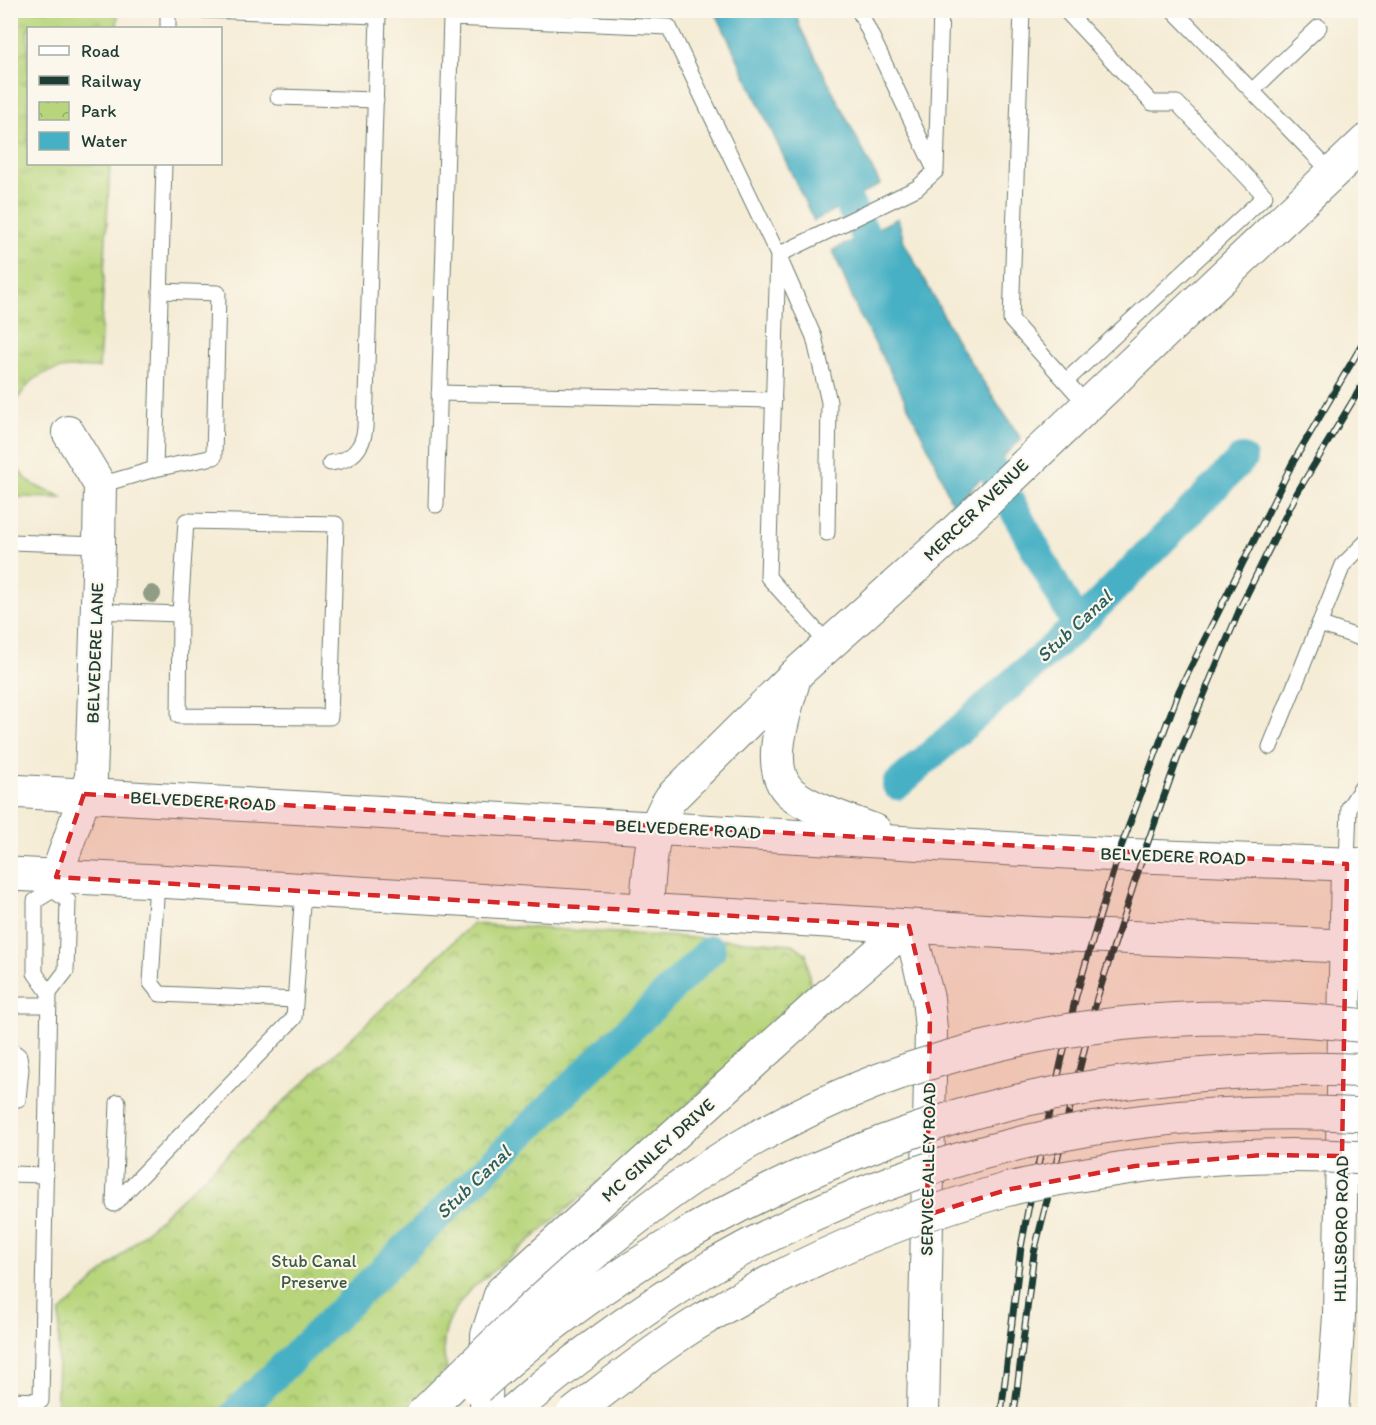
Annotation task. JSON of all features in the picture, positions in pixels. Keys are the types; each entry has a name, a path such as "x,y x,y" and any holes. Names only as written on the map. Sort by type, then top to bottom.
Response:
{"main road":[{"name":"MERCER AVENUE","path":"646,911 656,827 660,815 671,798 795,675 948,539 1365,141"},
{"path":"795,675 777,752 778,768 784,784 790,792 808,804 899,841"},
{"name":"BELVEDERE ROAD","path":"10,791 1118,855 1356,864"},
{"path":"10,874 54,884 157,881 1044,934 1356,947"},
{"path":"423,1414 496,1341 561,1281 623,1229 683,1184 739,1148 798,1116 862,1088 979,1048 1094,1026 1212,1017 1323,1021 1365,1026"},
{"path":"449,1414 550,1326 665,1248 764,1193 847,1156 916,1130 982,1110 1100,1085 1227,1073 1293,1070 1365,1071"},
{"path":"510,1414 572,1362 623,1324 714,1265 807,1216 901,1177 1001,1147 1108,1125 1162,1119 1276,1112 1365,1115"},
{"path":"573,1414 636,1365 692,1326 752,1291 858,1241 938,1211 1006,1190 1136,1166 1263,1155 1325,1155 1365,1158"}],"street":[{"path":"68,432 100,485"},
{"name":"BELVEDERE LANE","path":"54,884 91,777 100,485"},
{"name":"HILLSBORO ROAD","path":"1332,1414 1339,1327 1353,1248 1356,864"},
{"name":"MC GINLEY DRIVE","path":"486,1414 487,1335 501,1292 826,997 909,926"},
{"name":"SERVICE ALLEY ROAD","path":"909,926 928,998 931,1029 923,1414"}],"lane":[{"path":"168,10 168,27"},
{"path":"202,10 378,16 364,439 359,449 351,457 341,462 330,463"},
{"path":"859,10 936,171"},
{"path":"778,255 917,188 936,171 941,10"},
{"path":"1022,10 1011,320 1087,405"},
{"path":"1065,10 1152,103 1177,103 1265,196 1066,381"},
{"path":"1173,10 1332,173"},
{"path":"436,505 451,18 669,27 778,255 814,337 829,402 827,533"},
{"path":"1252,91 1319,27"},
{"path":"278,97 376,100"},
{"path":"155,469 164,165"},
{"path":"778,255 768,577 828,645"},
{"path":"100,485 155,469 214,457 218,293 160,291"},
{"path":"439,393 774,400"},
{"path":"186,521 336,524 330,717 179,716 180,614 186,521"},
{"path":"10,542 99,545"},
{"path":"1270,747 1342,565 1365,542"},
{"path":"96,611 180,614"},
{"path":"1319,624 1365,640"},
{"path":"1356,864 1349,807 1365,781"},
{"path":"157,881 151,983 160,994 295,1000"},
{"path":"10,1005 49,999 66,971 68,901 54,884 35,901 35,973 49,999 41,1401 10,1400"},
{"path":"118,1102 114,1204 294,1018 303,890"},
{"path":"10,1049 19,1056 21,1069 18,1099 10,1100"},
{"path":"10,1173 46,1175"}],"highlighted area":[{"path":"84,794 1347,864 1342,1156 1263,1155 1135,1166 1006,1190 927,1215 930,1014 909,926 56,877"}],"green space":[{"path":"11,10 118,11 117,27 27,27 27,165 110,165 99,368 69,368 44,374 25,388 11,416"},
{"path":"11,451 25,478 40,488 63,498 11,497"},
{"name":"Stub Canal Preserve","path":"472,924 793,944 806,954 810,984 790,1010 692,1100 468,1292 450,1319 444,1338 443,1348 447,1369 403,1414 56,1414 60,1313"}],"water":[{"path":"715,11 796,11 799,25 880,184 814,221"},
{"path":"898,218 904,242 961,348 1021,439 953,506 936,464 900,390 858,312 833,250"}],"waterway":[{"path":"829,166 884,269"},
{"path":"973,433 1077,626"},
{"name":"Stub Canal","path":"897,785 1077,626 1242,459"},
{"name":"Stub Canal","path":"235,1414 711,950"}],"railway":[{"path":"1001,1414 1021,1247 1028,1210 1076,996 1118,855 1179,691 1292,464 1366,338"},
{"path":"1014,1414 1034,1253 1097,998 1143,856 1178,757 1242,604 1297,493 1366,379"}]}
